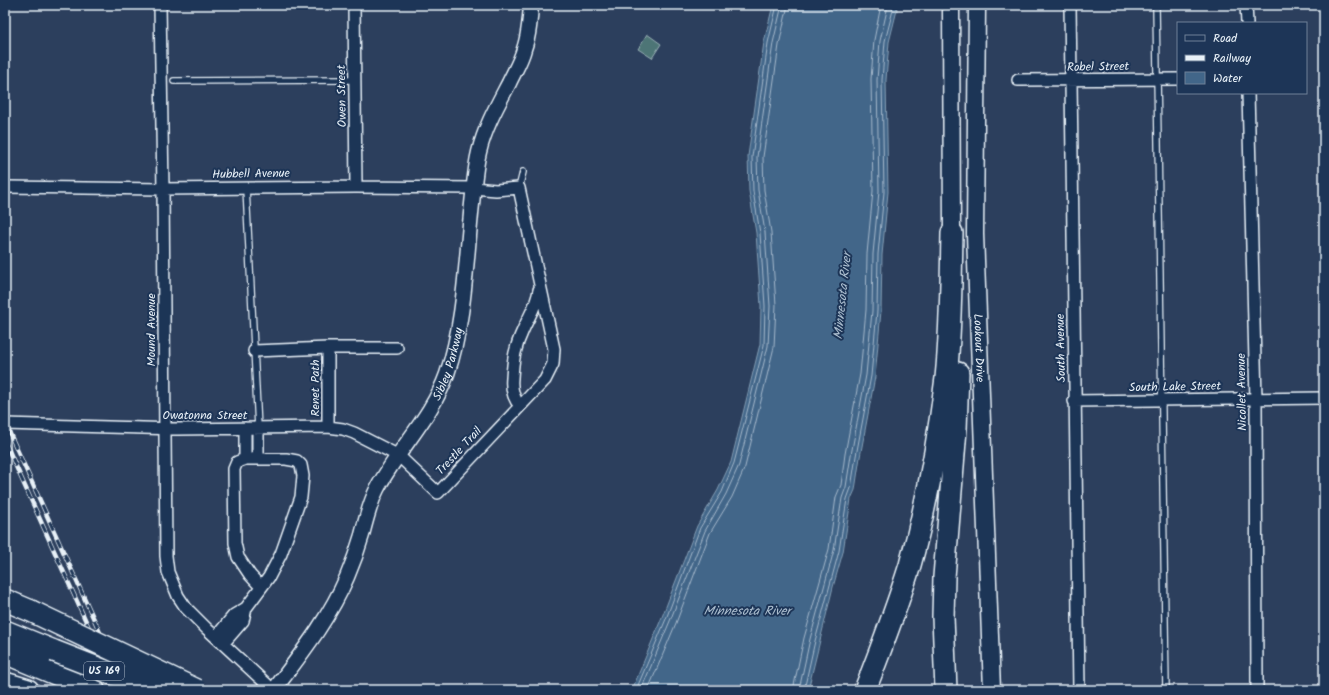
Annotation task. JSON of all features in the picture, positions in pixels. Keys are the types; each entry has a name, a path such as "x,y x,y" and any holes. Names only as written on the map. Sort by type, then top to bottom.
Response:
{"highway":[{"path":"864,690 895,610 910,565 922,519 931,473 945,385 949,336 952,233"},
{"path":"946,690 943,624 944,577 956,429 960,325 952,233"},
{"path":"5,600 197,690"},
{"name":"US 169","path":"5,632 154,690"},
{"name":"US 169","path":"5,653 94,690"},
{"path":"5,683 28,690"}],"main road":[{"path":"951,5 952,233"},
{"name":"Lookout Drive","path":"977,5 975,234 992,690"}],"street":[{"name":"Mound Avenue","path":"160,5 163,189 164,428 166,556 168,572 178,596 186,608 219,641 274,690"},
{"name":"Owen Street","path":"354,5 356,186"},
{"name":"Sibley Parkway","path":"274,690 314,637 335,601 354,558 371,502 378,487 428,414 447,374 458,331 478,154 483,135 490,119 524,51 528,35 531,5"},
{"name":"South Avenue","path":"1070,5 1074,401 1080,690"},
{"path":"1246,5 1246,22"},
{"name":"Robel Street","path":"1018,80 1177,79"},
{"name":"Nicollet Avenue","path":"1248,94 1256,398 1257,690"},
{"name":"Hubbell Avenue","path":"5,187 163,189 356,186 473,188 496,190 519,188"},
{"name":"Trestle Trail","path":"399,456 438,493 545,380 553,364 554,349 519,188"},
{"name":"Trestle Trail","path":"520,406 514,400 512,382 513,357 522,331 538,301 539,283"},
{"name":"Renet Path","path":"254,352 328,348 397,348"},
{"name":"Renet Path","path":"328,348 328,427"},
{"name":"South Lake Street","path":"1074,401 1324,398"},
{"name":"Owatonna Street","path":"5,424 164,428 328,427 354,433 399,456"},
{"path":"245,428 245,459"},
{"path":"258,428 258,459"},
{"path":"219,641 234,616 246,608 269,577 281,554 301,497 303,476 301,465 297,461 286,459 245,459 237,462 234,469 235,543 238,557 250,575 261,587"}],"lane":[{"path":"1156,5 1166,690"},
{"path":"174,81 355,80"},
{"path":"519,188 522,172"},
{"path":"246,187 258,428"}],"green space":[{"path":"647,34 661,44 652,58 638,49"}],"water":[{"name":"Minnesota River","path":"773,5 896,5 897,10 889,42 886,80 888,192 882,255 881,311 875,377 855,490 851,499 843,552 808,690 632,690 697,526 718,490 731,462 760,344 761,306 756,233 749,191 748,156 764,42"}],"railway":[{"path":"5,423 126,690"},
{"path":"5,442 117,690"}]}
